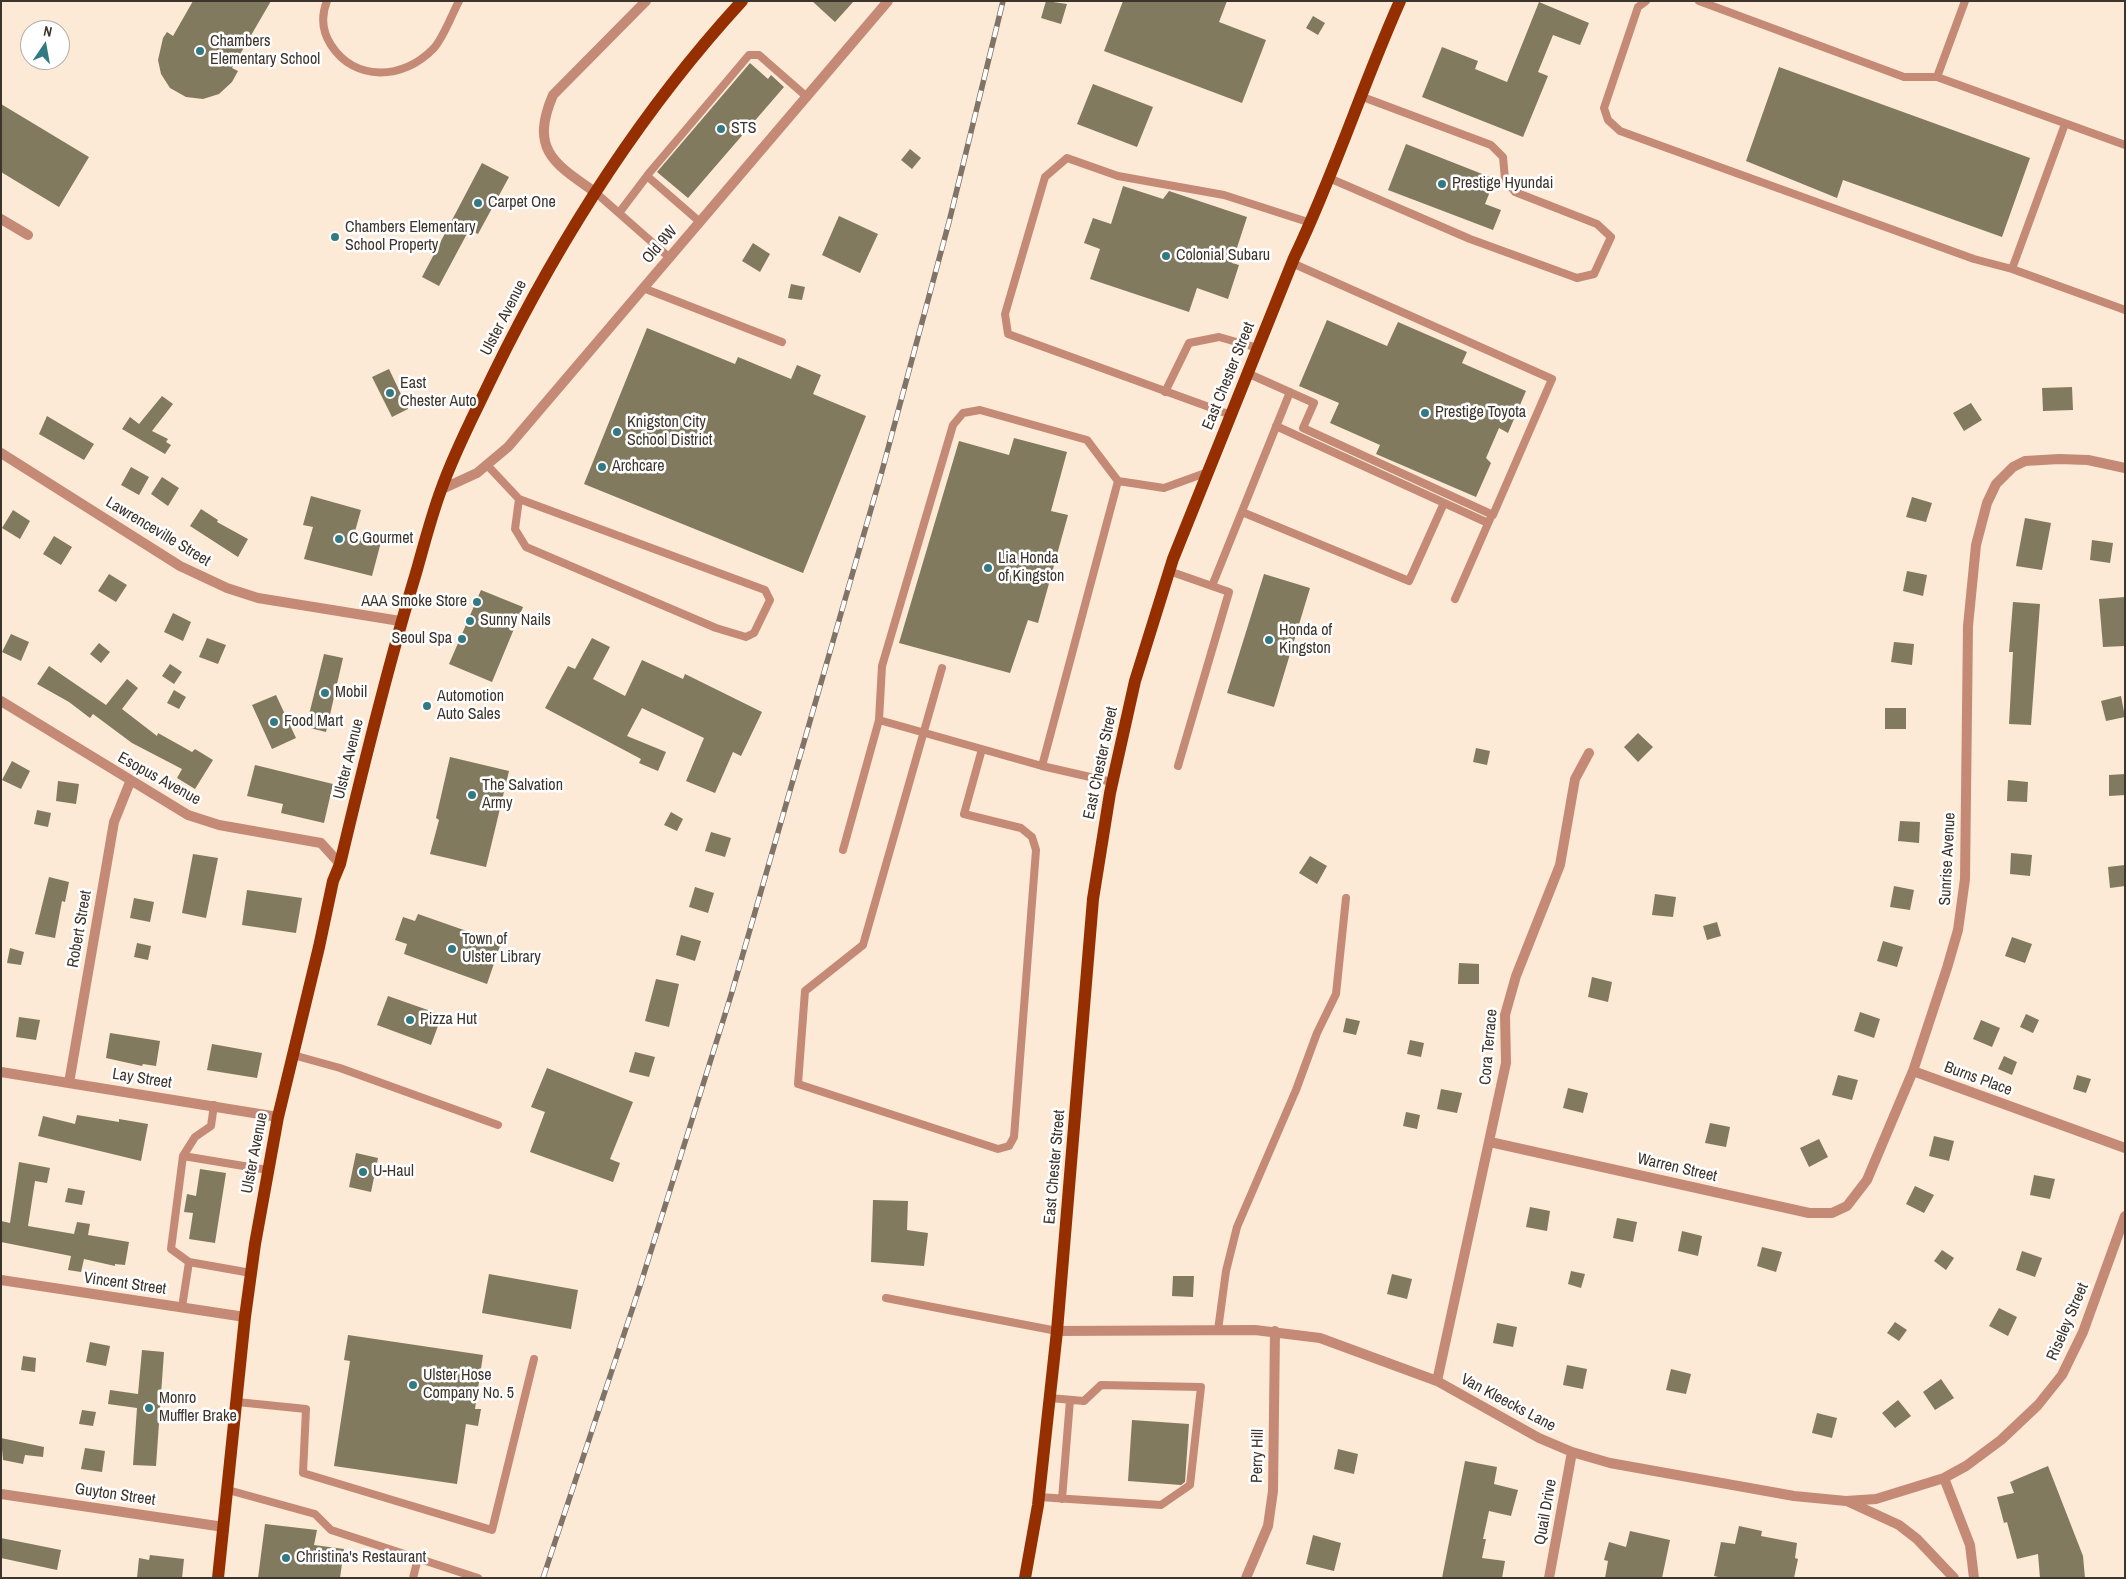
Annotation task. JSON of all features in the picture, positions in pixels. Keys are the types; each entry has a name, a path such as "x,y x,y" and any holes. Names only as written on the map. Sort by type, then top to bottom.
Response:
{"main road":[{"name":"Ulster Avenue","path":"218,1578 245,1317 278,1117 333,881 340,864 400,621 440,490 527,306 595,192 652,109 713,32 742,1"},
{"name":"East Chester Street","path":"1025,1578 1039,1497 1057,1331 1093,899 1112,782 1135,681 1169,571 1247,373 1311,223 1360,96 1400,1"}],"street":[{"name":"Old 9W","path":"440,490 488,466 508,447 888,1"},
{"path":"595,192 553,160 547,149 542,127 545,114 552,95 640,3"},
{"path":"1,219 28,235"},
{"name":"Lawrenceville Street","path":"1,453 180,566 227,588 258,598 400,621"},
{"name":"Sunrise Avenue","path":"1855,1199 1867,1180 1912,1070 1948,968 1958,930 1965,879 1968,626 1976,545 1987,503 1996,484 2013,467 2025,461 2088,460 2125,468"},
{"name":"Esopus Avenue","path":"1,701 130,782 188,815 219,825 321,843 340,864"},
{"name":"Cora Terrace","path":"1437,1381 1506,1062 1505,1015 1516,976 1560,865 1575,778 1589,753"},
{"name":"Robert Street","path":"69,1083 114,822 130,782"},
{"name":"Burns Place","path":"1912,1070 2125,1148"},
{"name":"Lay Street","path":"1,1072 214,1105 278,1117"},
{"name":"Warren Street","path":"1490,1142 1809,1213 1832,1213 1855,1199"},
{"name":"Riseley Street","path":"1944,1478 1966,1466 2001,1440 2038,1405 2062,1375 2083,1332 2125,1216"},
{"name":"Vincent Street","path":"1,1280 245,1317"},
{"name":"Van Kleecks Lane","path":"1057,1331 1275,1331 1320,1338 1437,1381 1539,1438 1572,1452 1620,1465 1794,1496 1846,1501 1876,1500 1944,1478"},
{"name":"Perry Hill","path":"1246,1578 1268,1526 1273,1491 1275,1331"},
{"name":"Quail Drive","path":"1549,1578 1572,1452"},
{"path":"1944,1478 1970,1544 1974,1578"},
{"name":"Guyton Street","path":"1,1494 224,1527"},
{"path":"1846,1501 1899,1525 1917,1539 1954,1578"}],"lane":[{"path":"327,1 323,18 324,35 340,58 354,68 369,72 405,69 434,48 459,1"},
{"path":"1646,1 1638,7 1604,108 1608,120 1620,131 1974,259 2012,269 2125,310"},
{"path":"1699,1 1904,77 1937,77 2125,145"},
{"path":"1937,77 1965,1"},
{"path":"619,213 647,176 749,55 759,55 807,97"},
{"path":"1329,178 1470,239 1577,278 1594,274 1610,237 1597,224 1515,192 1504,179 1503,157 1492,145 1360,96"},
{"path":"2012,269 2065,124"},
{"path":"1230,415 1008,334 1005,314 1045,177 1067,158 1118,176 1224,195 1311,223"},
{"path":"647,176 700,222"},
{"path":"595,192 670,258"},
{"path":"1292,264 1552,379 1455,600"},
{"path":"643,288 782,342"},
{"path":"1165,392 1189,342 1220,337 1258,348"},
{"path":"1247,373 1314,403 1303,428 1493,515"},
{"path":"1212,586 1290,392"},
{"path":"843,850 879,720 882,666 953,425 964,413 980,410 1087,440 1118,481 1164,488 1208,472"},
{"path":"1276,426 1488,523"},
{"path":"488,466 519,499 765,590 770,600 754,633 746,637 716,628 526,548 515,528 519,499"},
{"path":"1042,766 1118,481"},
{"path":"1242,512 1409,581 1444,502"},
{"path":"1169,571 1229,592 1178,766"},
{"path":"942,668 863,945 805,992 798,1084 998,1149 1008,1146 1014,1137 1036,850 1032,837 1021,828 964,814 982,749"},
{"path":"879,720 1042,766 1112,782"},
{"path":"1218,1330 1226,1271 1237,1228 1296,1090 1317,1033 1336,994 1346,898"},
{"path":"293,1055 340,1068 498,1125"},
{"path":"214,1105 211,1126 195,1137 183,1156 171,1249 189,1262 251,1273"},
{"path":"183,1156 268,1170"},
{"path":"182,1307 189,1262"},
{"path":"886,1298 1057,1331"},
{"path":"237,1402 306,1409 303,1474 492,1530 534,1359"},
{"path":"1039,1497 1162,1505 1190,1485 1201,1388 1101,1385 1084,1401 1050,1398"},
{"path":"1062,1499 1070,1400"},
{"path":"228,1490 315,1514 331,1530 478,1578"},
{"path":"413,1578 418,1558"}],"building":[{"name":"Chambers Elementary School","path":"193,1 271,1 232,68 238,71 232,82 219,94 203,99 186,97 170,88 161,74 158,60 163,38 167,32 173,36"},
{"path":"812,1 854,1 835,22"},
{"path":"1046,1 1067,4 1061,24 1041,18"},
{"path":"1123,1 1227,1 1219,22 1266,40 1242,103 1104,51"},
{"path":"1539,2 1589,23 1580,45 1553,35 1538,72 1548,76 1523,137 1422,97 1442,47 1478,61 1475,69 1507,82"},
{"path":"1313,16 1325,23 1318,35 1306,28"},
{"name":"STS","path":"750,63 768,79 771,75 784,87 688,198 657,172"},
{"path":"1779,67 2030,158 2002,237 1843,180 1837,198 1746,161"},
{"path":"1093,84 1153,107 1137,147 1077,124"},
{"path":"1,104 89,157 59,207 1,172"},
{"name":"Prestige Hyundai","path":"1406,144 1495,179 1485,204 1501,210 1493,230 1388,190"},
{"path":"910,149 921,158 912,169 901,160"},
{"name":"Carpet One","path":"482,163 509,177 478,234 469,230 439,286 422,277"},
{"name":"Colonial Subaru","path":"1123,186 1163,199 1169,191 1247,217 1232,263 1239,265 1228,299 1197,288 1189,312 1090,279 1100,249 1084,243 1093,218 1111,224"},
{"path":"839,216 878,234 860,273 822,255"},
{"path":"753,243 770,254 760,272 742,261"},
{"path":"791,284 805,287 802,300 788,298"},
{"name":"Prestige Toyota","path":"1327,320 1387,346 1398,322 1467,352 1462,363 1526,391 1508,433 1499,428 1486,458 1491,463 1476,497 1376,454 1380,445 1330,423 1339,403 1299,386"},
{"path":"647,328 735,364 738,357 791,379 797,365 821,375 813,394 866,416 803,573 584,484"},
{"name":"East Chester Auto","path":"389,369 408,409 392,417 372,377"},
{"path":"2072,387 2073,410 2043,411 2042,388"},
{"path":"162,396 173,404 152,431 168,439 166,442 171,445 165,454 122,429 130,417 139,424"},
{"path":"1971,403 1982,420 1964,431 1953,413"},
{"path":"47,416 94,444 84,460 39,434"},
{"name":"Lia Honda of Kingston","path":"1014,438 1067,452 1051,511 1068,515 1038,623 1028,620 1010,673 899,643 959,441 1009,455"},
{"path":"131,467 149,477 139,495 121,485"},
{"path":"162,477 179,488 168,506 151,494"},
{"name":"C Gourmet","path":"311,496 361,510 354,535 381,542 372,576 304,559 313,527 303,525"},
{"path":"1912,497 1932,503 1926,522 1906,517"},
{"path":"201,509 218,520 217,522 248,539 238,557 190,526"},
{"path":"13,510 30,521 20,539 2,528"},
{"path":"2025,518 2051,523 2042,570 2016,566"},
{"path":"54,536 72,547 61,565 43,554"},
{"path":"2092,540 2113,543 2110,563 2090,560"},
{"path":"1907,571 1927,575 1923,596 1903,591"},
{"path":"109,574 127,585 116,602 98,591"},
{"name":"Honda of Kingston","path":"1264,574 1310,588 1274,707 1227,693"},
{"path":"481,590 523,607 492,682 449,664"},
{"path":"2125,597 2125,646 2103,647 2099,599"},
{"path":"2013,602 2040,604 2031,725 2009,724 2013,652 2009,652"},
{"path":"173,613 191,622 183,641 164,632"},
{"path":"11,634 29,642 21,661 2,652"},
{"path":"207,638 226,645 218,664 199,657"},
{"path":"592,638 610,647 593,679 625,696 642,660 683,679 685,674 762,712 741,756 733,752 715,793 686,781 704,738 642,708 627,736 666,752 658,771 639,763 641,759 545,708 568,666 575,669"},
{"path":"1894,642 1914,644 1912,665 1891,662"},
{"path":"99,643 110,652 101,663 90,654"},
{"name":"Mobil","path":"324,654 343,658 326,732 306,727"},
{"path":"170,664 182,672 174,684 162,676"},
{"path":"49,666 106,705 127,679 138,688 122,709 157,736 158,733 192,752 195,749 213,760 195,789 177,778 182,769 132,743 93,714 90,718 69,702 37,684"},
{"path":"174,690 186,697 179,709 167,703"},
{"name":"Food Mart","path":"276,695 296,738 272,749 252,705"},
{"path":"2121,696 2125,717 2106,721 2101,701"},
{"path":"1885,708 1906,708 1906,729 1885,729"},
{"path":"1638,733 1653,747 1638,762 1624,747"},
{"path":"1476,748 1490,751 1487,765 1473,762"},
{"name":"The Salvation Army","path":"450,757 509,771 486,867 430,854 439,820 436,818"},
{"path":"12,761 30,771 21,789 2,780"},
{"path":"255,765 333,784 324,823 281,813 283,804 247,796"},
{"path":"2125,774 2125,795 2109,796 2109,775"},
{"path":"2008,780 2028,782 2027,802 2007,801"},
{"path":"58,781 79,784 76,804 56,801"},
{"path":"37,810 51,813 48,827 34,824"},
{"path":"671,812 683,819 677,831 664,825"},
{"path":"1900,821 1920,822 1919,843 1898,841"},
{"path":"711,832 731,838 725,857 705,851"},
{"path":"2011,853 2032,855 2030,876 2010,874"},
{"path":"193,854 218,858 206,918 182,913"},
{"path":"1310,856 1327,866 1317,884 1299,873"},
{"path":"2125,865 2125,886 2110,888 2108,867"},
{"path":"49,877 69,882 65,902 62,901 55,938 35,934"},
{"path":"1894,886 1914,890 1910,910 1890,907"},
{"path":"695,887 714,893 708,913 689,907"},
{"path":"247,890 302,898 296,933 242,925"},
{"path":"1655,894 1676,897 1673,917 1652,915"},
{"path":"134,898 154,902 150,922 130,918"},
{"name":"Town of Ulster Library","path":"418,914 501,943 487,984 404,954 407,944 395,940 403,917 415,921"},
{"path":"1717,922 1721,936 1707,940 1703,926"},
{"path":"681,935 701,941 695,961 676,955"},
{"path":"2012,937 2032,944 2025,963 2005,956"},
{"path":"1883,941 1903,947 1897,967 1877,961"},
{"path":"137,943 151,946 148,960 134,957"},
{"path":"10,948 24,952 21,965 7,963"},
{"path":"1459,963 1479,964 1479,984 1458,984"},
{"path":"1592,977 1612,982 1608,1002 1588,997"},
{"path":"656,979 679,984 669,1027 645,1021"},
{"name":"Pizza Hut","path":"388,996 442,1015 431,1045 377,1025"},
{"path":"1860,1012 1880,1019 1874,1038 1854,1031"},
{"path":"2026,1014 2039,1020 2033,1033 2020,1027"},
{"path":"19,1017 40,1020 36,1040 16,1037"},
{"path":"1346,1018 1360,1021 1356,1035 1343,1032"},
{"path":"1981,1020 2000,1028 1992,1047 1973,1039"},
{"path":"110,1033 160,1041 156,1066 143,1064 142,1066 106,1058"},
{"path":"1410,1040 1424,1043 1421,1057 1407,1054"},
{"path":"212,1044 262,1053 257,1078 207,1070"},
{"path":"635,1052 655,1057 649,1077 629,1072"},
{"path":"2004,1056 2017,1062 2012,1075 1998,1069"},
{"path":"547,1068 633,1102 610,1159 620,1163 613,1182 530,1152 545,1112 531,1107"},
{"path":"1838,1075 1858,1080 1852,1100 1832,1095"},
{"path":"2077,1075 2091,1079 2086,1093 2073,1089"},
{"path":"1568,1088 1588,1093 1583,1113 1563,1108"},
{"path":"1441,1089 1462,1093 1457,1113 1437,1109"},
{"path":"1406,1112 1420,1115 1417,1129 1403,1126"},
{"path":"77,1115 119,1122 119,1119 148,1124 141,1161 38,1136 43,1116 75,1124"},
{"path":"1710,1123 1730,1127 1726,1147 1705,1143"},
{"path":"1934,1136 1954,1141 1949,1161 1929,1156"},
{"path":"1819,1139 1828,1157 1809,1167 1800,1148"},
{"name":"U-Haul","path":"356,1153 378,1158 371,1192 349,1187"},
{"path":"19,1162 50,1168 47,1183 35,1181 28,1226 74,1234 77,1222 90,1224 88,1235 129,1242 125,1265 115,1264 115,1266 84,1259 81,1272 68,1270 71,1256 1,1242 1,1221 10,1223"},
{"path":"200,1169 226,1173 215,1243 189,1239 193,1213 184,1212 187,1194 196,1196"},
{"path":"2034,1175 2055,1179 2050,1199 2030,1195"},
{"path":"1915,1186 1934,1195 1924,1213 1906,1204"},
{"path":"68,1188 85,1191 82,1205 65,1202"},
{"path":"873,1200 908,1201 907,1230 928,1233 924,1266 871,1262"},
{"path":"1530,1207 1550,1211 1547,1231 1526,1227"},
{"path":"1617,1218 1637,1222 1633,1242 1613,1238"},
{"path":"1682,1231 1702,1236 1698,1256 1678,1251"},
{"path":"1762,1247 1782,1252 1776,1272 1757,1266"},
{"path":"1942,1250 1954,1258 1946,1270 1934,1261"},
{"path":"2022,1251 2042,1258 2035,1277 2016,1270"},
{"path":"1571,1271 1585,1274 1581,1288 1568,1284"},
{"path":"489,1274 578,1290 571,1329 482,1313"},
{"path":"1392,1274 1412,1279 1407,1299 1387,1294"},
{"path":"1173,1276 1194,1276 1193,1297 1172,1296"},
{"path":"1999,1308 2017,1317 2008,1336 1989,1326"},
{"path":"1895,1322 1907,1330 1899,1341 1887,1333"},
{"path":"1497,1323 1517,1327 1513,1347 1493,1343"},
{"name":"Ulster Hose Company No. 5","path":"348,1335 483,1355 475,1409 481,1409 478,1426 466,1424 457,1484 334,1466 350,1361 344,1360"},
{"path":"90,1342 110,1346 106,1366 86,1362"},
{"name":"Monro Muffler Brake","path":"142,1350 164,1352 156,1466 133,1465 137,1408 108,1404 110,1390 138,1394"},
{"path":"23,1356 36,1358 35,1372 21,1370"},
{"path":"1567,1365 1587,1369 1583,1389 1563,1385"},
{"path":"1671,1369 1691,1374 1686,1394 1666,1390"},
{"path":"1941,1379 1954,1398 1935,1410 1923,1392"},
{"path":"1898,1400 1911,1416 1895,1428 1882,1413"},
{"path":"82,1410 96,1412 93,1426 79,1424"},
{"path":"1817,1413 1837,1418 1832,1438 1812,1433"},
{"path":"1132,1420 1189,1424 1185,1482 1181,1485 1128,1481"},
{"path":"1,1438 44,1447 43,1457 25,1455 23,1464 3,1460"},
{"path":"85,1448 105,1451 102,1472 81,1469"},
{"path":"1338,1449 1358,1454 1354,1474 1334,1469"},
{"path":"1465,1461 1497,1467 1494,1484 1518,1490 1511,1516 1489,1511 1483,1539 1486,1539 1482,1558 1505,1561 1502,1578 1442,1578"},
{"path":"2048,1466 2083,1556 2085,1578 2040,1578 2038,1554 2017,1559 2007,1522 2004,1523 1997,1497 2014,1493 2010,1482"},
{"name":"Christina's Restaurant","path":"265,1524 317,1530 314,1545 344,1549 340,1578 258,1578"},
{"path":"1739,1526 1762,1531 1761,1536 1797,1543 1795,1558 1798,1559 1794,1578 1723,1578 1714,1576 1721,1542 1735,1544"},
{"path":"1630,1531 1670,1540 1662,1578 1605,1578 1608,1561 1604,1560 1609,1542 1626,1547"},
{"path":"1313,1535 1341,1543 1334,1571 1306,1564"},
{"path":"1,1538 61,1550 57,1570 1,1558"},
{"path":"150,1555 184,1559 182,1578 137,1578 139,1558 149,1560"}],"railway":[{"path":"543,1578 640,1286 732,992 882,471 949,222 1003,1"}],"place":[{"name":"Chambers Elementary School","path":"200,51"},
{"name":"STS","path":"721,129"},
{"name":"Prestige Hyundai","path":"1442,184"},
{"name":"Carpet One","path":"478,203"},
{"name":"Chambers Elementary School Property","path":"335,237"},
{"name":"Colonial Subaru","path":"1166,256"},
{"name":"East Chester Auto","path":"390,393"},
{"name":"Prestige Toyota","path":"1425,413"},
{"name":"Knigston City School District","path":"617,432"},
{"name":"Archcare","path":"602,467"},
{"name":"C Gourmet","path":"339,539"},
{"name":"Lia Honda of Kingston","path":"988,568"},
{"name":"AAA Smoke Store","path":"477,602"},
{"name":"Sunny Nails","path":"470,621"},
{"name":"Seoul Spa","path":"462,639"},
{"name":"Honda of Kingston","path":"1269,640"},
{"name":"Mobil","path":"325,693"},
{"name":"Automotion Auto Sales","path":"427,706"},
{"name":"Food Mart","path":"274,722"},
{"name":"The Salvation Army","path":"472,795"},
{"name":"Town of Ulster Library","path":"452,949"},
{"name":"Pizza Hut","path":"410,1020"},
{"name":"U-Haul","path":"363,1172"},
{"name":"Ulster Hose Company No. 5","path":"413,1385"},
{"name":"Monro Muffler Brake","path":"149,1408"},
{"name":"Christina's Restaurant","path":"286,1558"}]}
